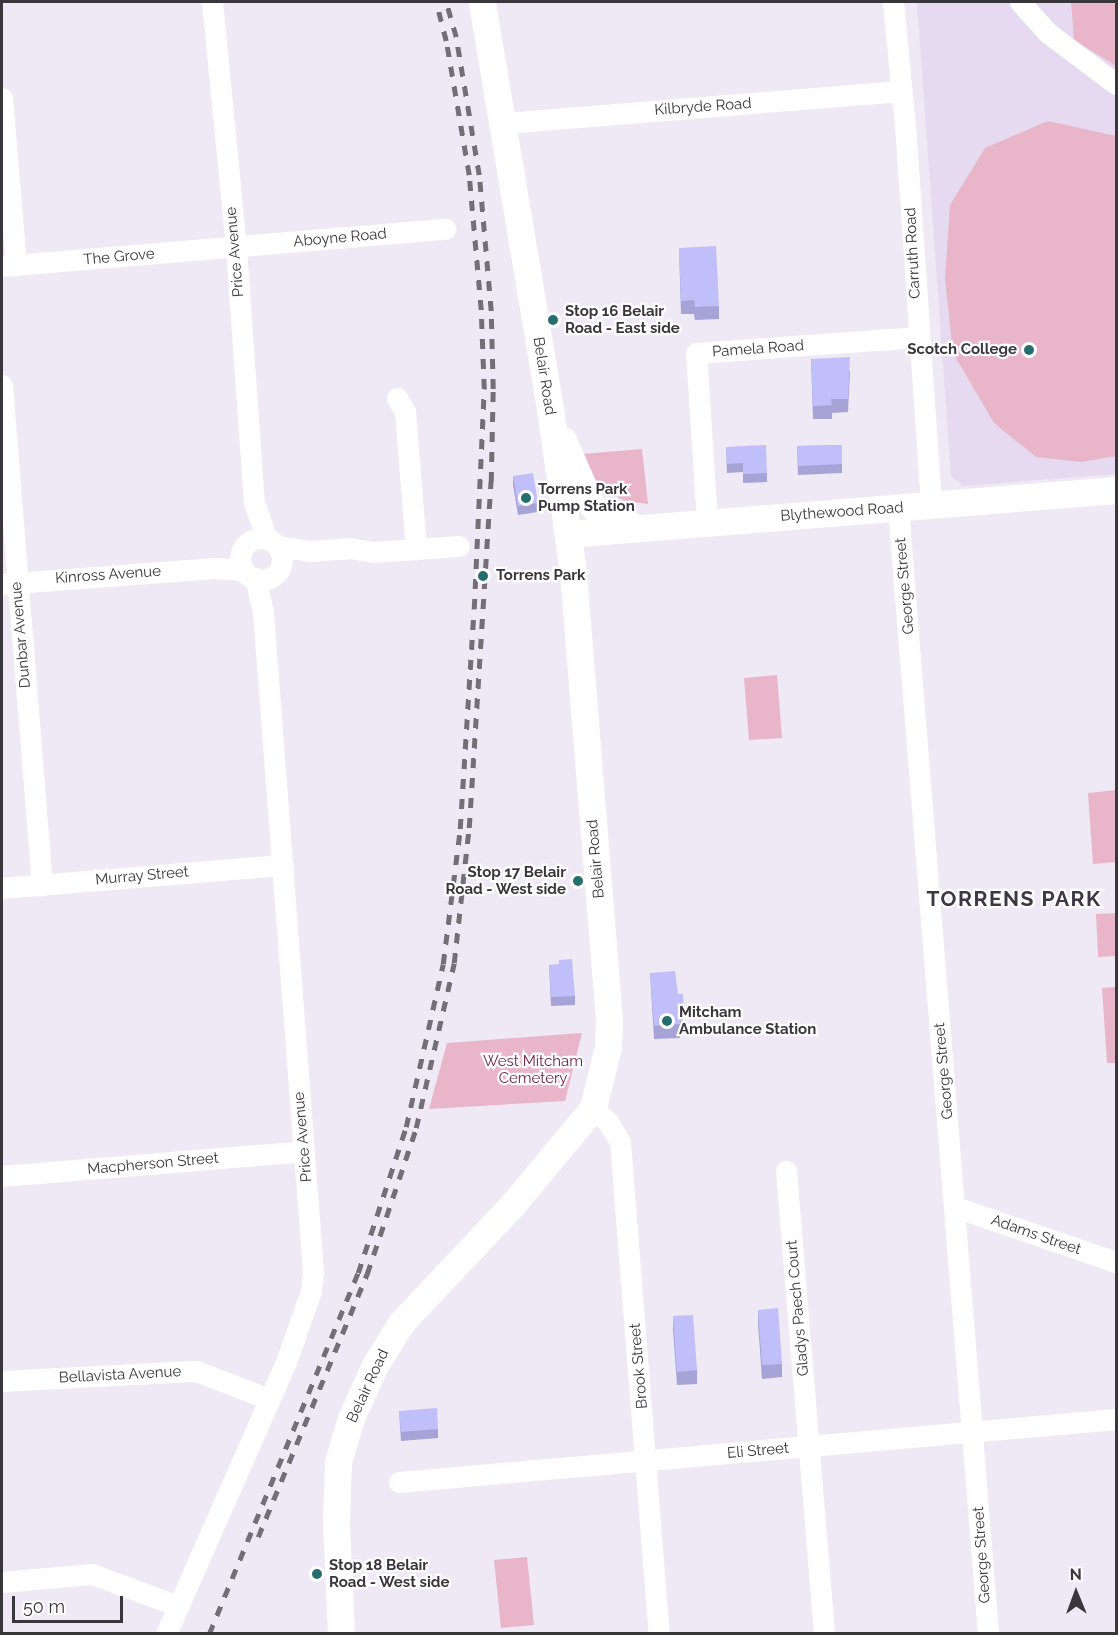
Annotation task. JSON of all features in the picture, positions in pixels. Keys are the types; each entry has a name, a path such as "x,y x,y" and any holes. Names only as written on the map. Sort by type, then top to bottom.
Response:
{"main road":[{"name":"Belair Road","path":"341,1634 336,1522 338,1462 351,1418 375,1365 402,1322 514,1203 593,1108 604,1069 609,1020 568,534 504,123 482,2"},
{"path":"550,409 591,504 602,516 645,529"},
{"name":"Blythewood Road","path":"568,534 1116,490"}],"street":[{"name":"Price Avenue","path":"166,1634 286,1362 310,1292 313,1252 236,248 212,2"},
{"name":"Carruth Road","path":"893,2 931,505"},
{"path":"1020,2 1048,33 1116,84"},
{"name":"Kilbryde Road","path":"504,123 901,91"},
{"path":"2,98 9,266"},
{"name":"Aboyne Road","path":"236,248 445,229"},
{"name":"The Grove","path":"9,266 236,248"},
{"name":"Pamela Road","path":"707,522 696,353 918,337"},
{"name":"Dunbar Avenue","path":"2,385 9,583 42,885"},
{"path":"397,398 405,412 416,550"},
{"name":"George Street","path":"898,508 988,1634"},
{"name":"Kinross Avenue","path":"9,583 214,568 310,551 349,548 373,552 459,546"},
{"name":"Murray Street","path":"2,888 283,865"},
{"name":"Brook Street","path":"593,1108 608,1122 620,1142 659,1634"},
{"name":"Macpherson Street","path":"2,1176 304,1151"},
{"name":"Gladys Paech Court","path":"786,1171 824,1634"},
{"name":"Adams Street","path":"955,1207 1116,1262"},
{"name":"Bellavista Avenue","path":"2,1381 196,1371 269,1399"},
{"name":"Eli Street","path":"399,1482 1116,1419"},
{"path":"2,1582 92,1574 178,1606"}],"shaded area":[{"name":"Scotch College","path":"917,2 1116,2 1116,474 963,486 951,476"}],"green space":[{"path":"1071,2 1116,2 1116,66 1074,40"},
{"path":"1048,121 1116,136 1116,456 1081,462 1036,457 994,423 953,353 945,279 950,205 985,148"},
{"path":"642,449 648,504 625,501 604,490 591,474 582,454"},
{"path":"777,675 782,738 749,740 744,678"},
{"path":"1116,790 1116,862 1093,864 1088,793"},
{"path":"1116,913 1116,956 1098,957 1096,914"},
{"path":"1116,987 1116,1063 1107,1063 1102,988"},
{"name":"West Mitcham Cemetery","path":"582,1033 565,1101 429,1109 447,1043"},
{"path":"527,1557 534,1625 501,1628 494,1560"}],"building":[{"path":"716,246 719,306 695,307 694,300 681,301 679,248"},
{"path":"850,357 848,399 831,399 832,405 813,406 811,359"},
{"path":"766,445 767,473 743,474 743,463 727,464 726,447"},
{"path":"842,445 842,464 798,466 797,446"},
{"name":"Torrens Park Pump Station","path":"533,473 538,503 518,506 513,476"},
{"path":"572,959 575,996 551,997 549,965 559,964 559,960"},
{"name":"Mitcham Ambulance Station","path":"675,971 678,994 683,994 684,1021 680,1021 680,1024 654,1026 650,973"},
{"path":"778,1308 782,1364 762,1365 758,1310"},
{"path":"693,1315 697,1370 677,1372 673,1316"},
{"path":"437,1408 438,1429 401,1432 399,1411"}],"railway":[{"path":"209,1634 358,1273 406,1127 443,964 460,829 474,609 484,389 481,310 469,175 446,41 436,2"},
{"path":"258,1537 367,1274 416,1128 454,963 469,828 491,482 493,389 491,311 479,175 456,37 446,2"}],"place":[{"name":"Stop 16 Belair Road - East side","path":"553,320"},
{"name":"Scotch College","path":"1029,350"},
{"name":"Torrens Park Pump Station","path":"526,498"},
{"name":"Torrens Park","path":"483,576"},
{"name":"Stop 17 Belair Road - West side","path":"578,881"},
{"name":"Mitcham Ambulance Station","path":"667,1021"},
{"name":"Stop 18 Belair Road - West side","path":"317,1574"}],"district":[{"name":"TORRENS PARK","path":"1014,899"}]}
